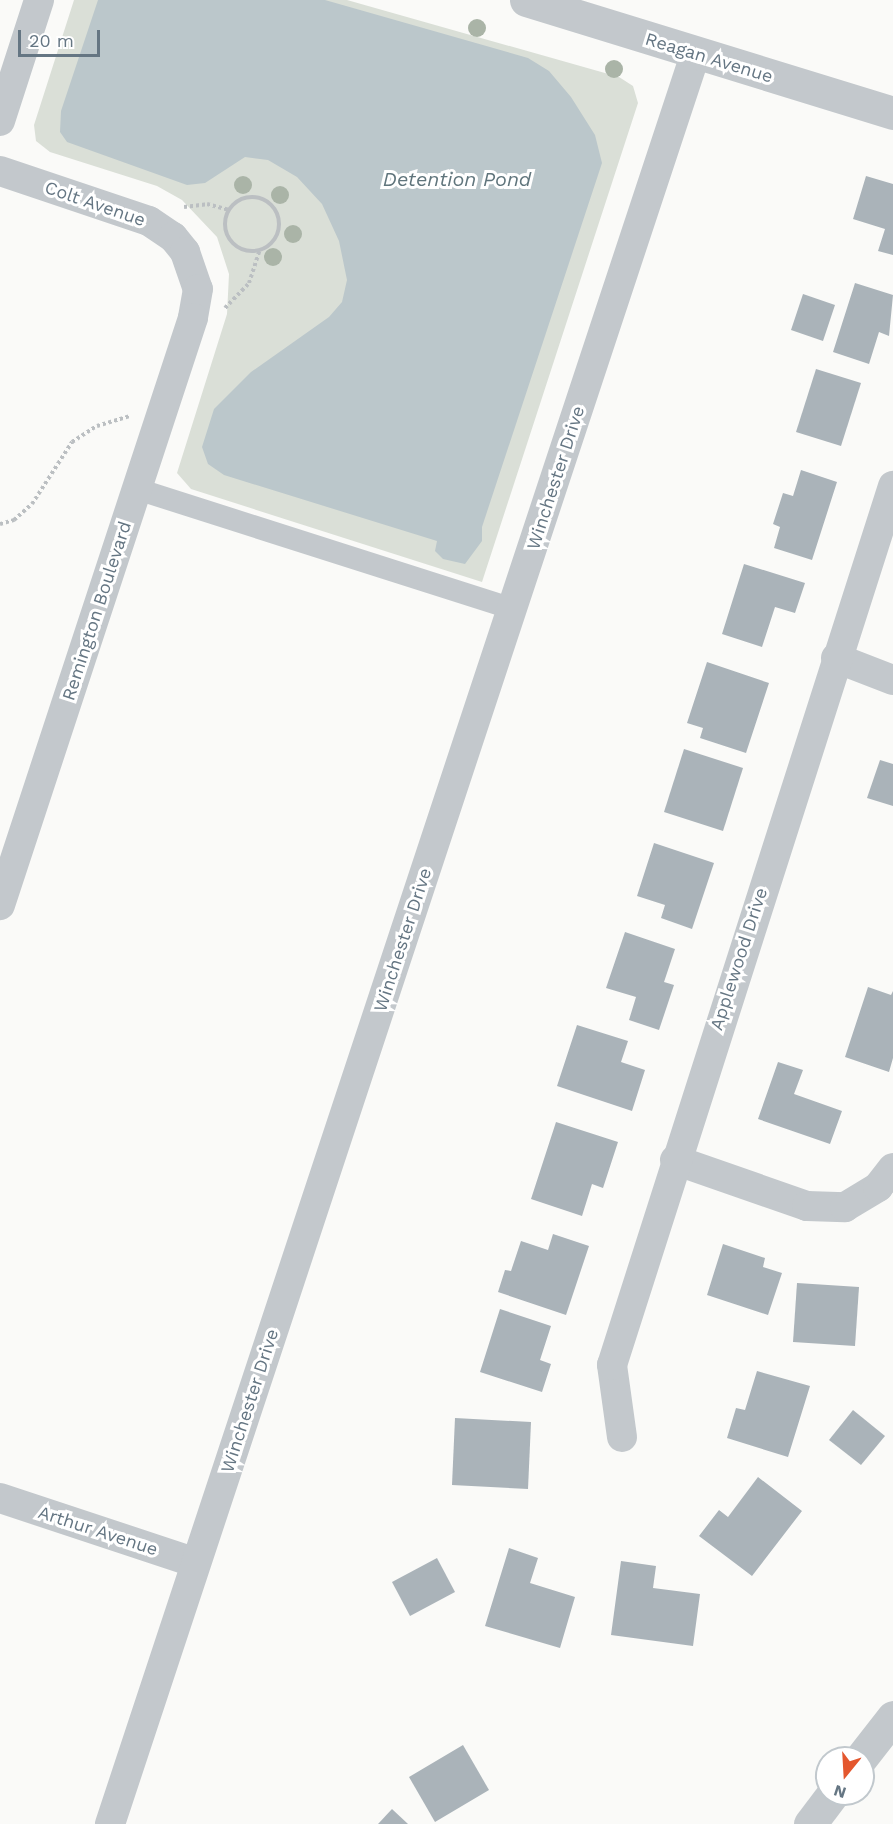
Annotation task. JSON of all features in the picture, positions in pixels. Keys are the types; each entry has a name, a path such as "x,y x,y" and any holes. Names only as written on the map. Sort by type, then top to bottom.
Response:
{"street":[{"path":"0,121 39,0"},
{"name":"Reagan Avenue","path":"526,0 695,55 893,114"},
{"name":"Winchester Drive","path":"110,1824 695,55"},
{"name":"Colt Avenue","path":"0,171 149,220 173,237 185,252 198,289 193,318"},
{"name":"Remington Boulevard","path":"0,905 193,318"},
{"name":"Applewood Drive","path":"622,1437 612,1365 675,1161 893,486"},
{"path":"137,489 513,609"},
{"path":"836,658 893,680"},
{"path":"675,1161 807,1206 845,1207 878,1187 893,1168"},
{"name":"Arthur Avenue","path":"0,1498 196,1563"},
{"path":"870,1746 893,1717"},
{"path":"810,1824 824,1806"}],"path":[{"path":"223,309 249,284 260,249 278,234 279,216 275,208 259,197 250,196 229,210 225,221 229,237 242,249 260,249"},
{"path":"184,207 207,204 229,210"},
{"path":"0,524 15,520 32,504 72,442 97,426 165,405"}],"shaded area":[{"name":"Detention Pond","path":"74,0 347,0 619,77 633,86 638,103 482,582 191,489 177,473 227,314 229,274 217,237 182,200 157,186 50,152 36,141 34,125"}],"water":[{"name":"Detention Pond","path":"98,0 325,0 528,58 549,71 571,97 595,135 602,163 482,527 482,541 465,564 443,559 435,551 437,541 224,475 208,464 202,447 214,409 251,372 329,317 342,302 347,280 339,241 322,204 297,177 268,160 245,157 205,183 187,185 67,142 60,132 61,111"}],"building":[{"path":"866,176 893,184 893,255 878,251 885,229 853,219"},
{"path":"855,283 893,295 889,336 879,332 869,364 833,352"},
{"path":"803,294 835,305 823,341 791,330"},
{"path":"816,369 861,383 841,446 796,432"},
{"path":"801,470 837,482 812,560 774,548 780,527 773,524 783,493 793,496"},
{"path":"744,564 805,583 795,613 775,607 762,647 722,634"},
{"path":"707,662 769,683 746,753 700,738 703,728 687,723"},
{"path":"684,749 743,768 723,831 664,812"},
{"path":"880,760 893,764 893,806 867,798"},
{"path":"654,843 714,863 692,929 661,918 665,905 637,896"},
{"path":"625,932 675,949 664,982 674,985 659,1030 629,1020 636,997 606,988"},
{"path":"868,987 891,995 893,991 893,1058 889,1072 845,1057"},
{"path":"577,1025 628,1041 621,1062 645,1070 632,1111 557,1086"},
{"path":"778,1062 803,1070 794,1094 842,1111 830,1144 758,1119"},
{"path":"556,1122 618,1142 603,1188 592,1184 582,1216 531,1199"},
{"path":"553,1234 589,1246 566,1315 498,1292 505,1270 511,1271 521,1241 548,1250"},
{"path":"723,1244 765,1258 763,1267 782,1273 768,1315 707,1295"},
{"path":"797,1283 859,1287 855,1346 793,1342"},
{"path":"500,1309 551,1326 540,1360 551,1364 542,1392 480,1372"},
{"path":"757,1371 810,1386 788,1457 727,1438 736,1408 745,1410"},
{"path":"853,1410 885,1436 861,1465 829,1440"},
{"path":"455,1418 531,1422 528,1489 452,1485"},
{"path":"758,1477 802,1511 752,1576 699,1536 719,1510 728,1517"},
{"path":"509,1548 538,1558 530,1583 575,1597 560,1648 485,1626"},
{"path":"437,1558 455,1592 410,1616 392,1582"},
{"path":"621,1561 656,1566 653,1588 700,1594 693,1646 611,1635"},
{"path":"463,1745 489,1790 435,1822 409,1777"},
{"path":"392,1809 408,1824 378,1824"}]}
